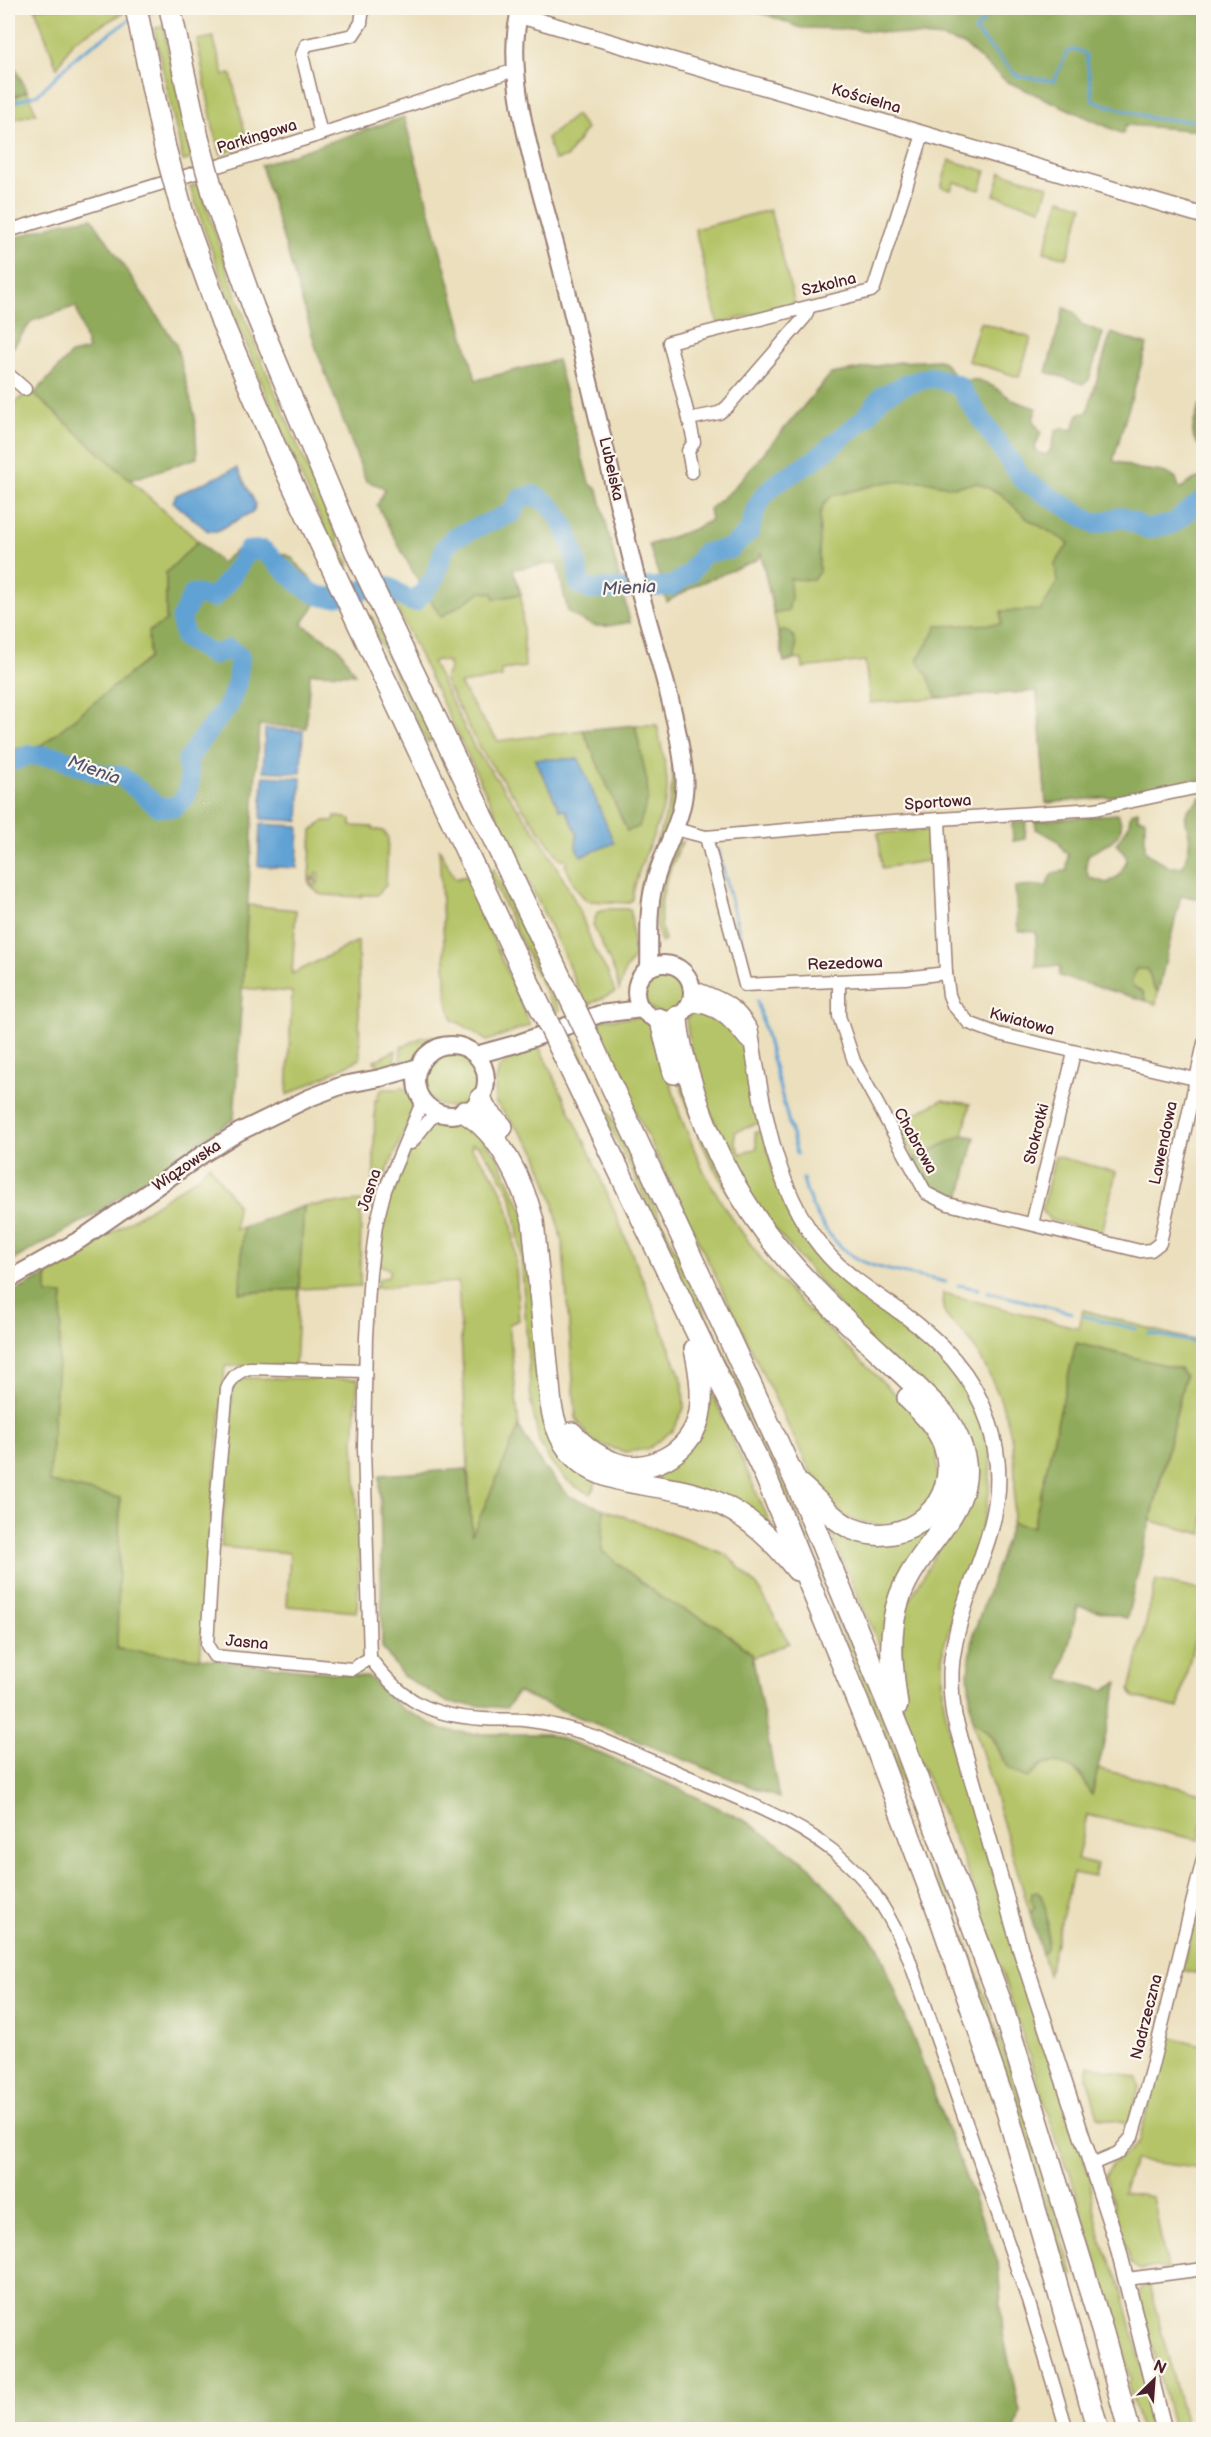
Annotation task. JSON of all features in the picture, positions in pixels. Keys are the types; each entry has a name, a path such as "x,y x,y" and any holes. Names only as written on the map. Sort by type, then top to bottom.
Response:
{"highway":[{"path":"136,8 165,148 183,214 222,322 280,459 690,1322 766,1477 874,1742 1007,2111 1098,2430"},
{"path":"170,8 198,138 215,200 254,309 358,556 592,1044 796,1482 902,1738 1001,2002 1098,2316 1129,2430"},
{"path":"671,1007 688,1120 734,1210 784,1275 922,1412 939,1434 948,1470 947,1481 939,1501 927,1516 909,1528 888,1535 866,1533 846,1526 796,1482"},
{"path":"671,1007 687,1070 700,1109 715,1147 746,1205 787,1260 943,1413 960,1444 964,1476 957,1505 946,1526 908,1580 900,1597 894,1620 891,1663 902,1738"},
{"path":"481,1098 484,1108 518,1147 540,1190 546,1217 562,1397 572,1432 583,1446 614,1463 633,1467 655,1463 676,1453 691,1437 702,1400 699,1366 690,1322"},
{"path":"464,1112 474,1117 507,1157 527,1198 533,1221 552,1413 561,1438 571,1452 586,1466 603,1476 633,1484 691,1492 740,1513 783,1553 810,1587"}],"main road":[{"name":"Lubelska","path":"519,11 515,41 515,70 525,126 586,365 635,573 668,694 684,771 682,811 654,884 650,908 650,968"},
{"name":"Lubelska","path":"650,928 667,965"},
{"path":"476,1055 516,1044 600,1014 636,992 640,978 650,968 667,965 683,972 671,1007"},
{"path":"636,992 671,1007"},
{"path":"600,1014 671,1007"},
{"path":"485,1071 516,1044"},
{"path":"442,1046 460,1046 476,1055 485,1071 486,1085 481,1098 474,1107 464,1112 452,1115 439,1113 420,1094 419,1067 426,1056 442,1046"},
{"name":"Wiązowska","path":"8,1280 87,1235 203,1154 239,1132 309,1098 343,1085 419,1067"},
{"name":"Wiązowska","path":"380,1078 420,1094"}],"street":[{"path":"321,134 302,55 303,49 306,45 353,35 361,23 363,8"},
{"name":"Kościelna","path":"519,11 555,24 1203,216"},
{"name":"Parkingowa","path":"8,231 321,134 515,70"},
{"name":"Szkolna","path":"689,419 669,342 866,293 874,288 923,134"},
{"path":"692,472 688,451 694,442 689,419 719,412 727,407 805,317 809,307"},
{"path":"8,374 25,389"},
{"name":"Sportowa","path":"675,829 706,837 831,826 1095,809 1203,786"},
{"name":"Kwiatowa","path":"939,819 946,973 953,1005 969,1023 998,1034 1074,1053 1199,1080"},
{"name":"Rezedowa","path":"706,837 745,985 838,982 946,973"},
{"name":"Chabrowa","path":"838,982 839,1016 854,1061 926,1193 948,1204 1140,1251 1147,1252 1155,1248"},
{"path":"671,1007 728,1003 742,1016 750,1030 779,1170 798,1215 814,1239 841,1268 942,1346 964,1371 988,1421 996,1456 998,1484 996,1511 987,1546 958,1628 953,1652 951,1680 954,1716 1020,1948 1092,2164 1127,2279 1164,2430"},
{"name":"Lawendowa","path":"1155,1248 1160,1243 1199,1080 1203,1043"},
{"name":"Stokrotki","path":"1032,1224 1074,1053"},
{"name":"Jasna","path":"365,1371 249,1368 238,1371 231,1379 227,1389 215,1515 207,1645 214,1656 352,1669 370,1658 364,1447 370,1273 376,1225 385,1190 420,1094"},
{"name":"Jasna","path":"396,1163 419,1133 439,1113"},
{"path":"370,1658 384,1677 405,1697 437,1713 480,1719 534,1722 567,1727 596,1737 784,1818 819,1840 847,1862 874,1894 889,1917 908,1956 1028,2300 1067,2430"},
{"name":"Nadrzeczna","path":"1092,2164 1118,2153 1132,2137 1199,1895 1203,1855"},
{"path":"1127,2279 1203,2269"}],"green space":[{"path":"35,8 124,8 125,12 73,41 57,68"},
{"path":"736,8 1203,8 1203,131 1126,125 1123,134 1006,81 964,45 942,38 851,29 801,28 768,15"},
{"path":"163,26 192,159 183,161 154,29"},
{"path":"213,37 224,75 231,74 248,145 221,154 215,137 197,40"},
{"path":"8,54 27,91 8,100"},
{"path":"27,91 36,113 8,121 8,100"},
{"path":"576,115 586,129 567,157 554,160 547,138"},
{"path":"404,117 476,380 557,360 589,483 598,490 630,622 611,626 591,625 568,612 557,563 513,569 521,594 494,599 493,593 481,592 441,617 413,572 377,505 385,490 383,487 366,481 317,351 261,165"},
{"path":"949,160 986,171 980,190 954,182 951,190 941,187"},
{"path":"1001,172 1048,186 1041,209 994,195"},
{"path":"199,184 235,292 258,352 349,565 343,565 336,552 257,372 190,186"},
{"path":"1060,199 1083,206 1067,258 1044,252"},
{"path":"770,210 795,305 718,324 695,229"},
{"path":"92,218 176,344 195,417 197,458 130,480 34,394 71,354 88,350 76,306 32,321 8,354 8,240 60,223"},
{"path":"1064,308 1074,312 1081,324 1103,333 1089,380 1083,384 1046,372"},
{"path":"980,322 1031,338 1019,377 968,361"},
{"path":"1111,333 1147,345 1113,461 1135,468 1167,473 1176,479 1180,489 1203,476 1203,779 1109,797 1046,803 1037,691 937,698 928,676 917,660 937,626 1001,624 1001,611 1041,610 1057,583 1055,564 1069,543 1026,518 1001,494 977,483 953,487 925,481 887,482 832,496 824,504 820,515 819,572 813,580 790,579 791,598 788,611 774,614 761,554 757,560 696,585 667,602 649,545 694,529 711,520 709,509 732,490 831,374 900,362 939,360 944,362 960,383 967,380 981,381 1016,401 1036,408 1033,421 1041,432 1035,448 1039,453 1046,455 1050,451 1056,430 1061,428 1073,430 1078,414 1087,413"},
{"path":"26,394 34,394 198,541 166,573 166,621 149,658 42,745 8,750 8,409"},
{"path":"1204,404 1203,449 1195,439 1193,429 1200,405"},
{"path":"920,410 1097,549 1204,775 1203,779 1109,797 1046,803 1037,691 870,703 865,661 803,668 802,660 784,662 761,553"},
{"path":"198,541 221,563 240,547 256,544 291,557 323,593 302,624 339,648 355,674 310,673 306,728 259,725 234,1119 172,1159 97,1213 8,1263 8,750 42,745 149,658 148,632 166,621 166,573"},
{"path":"481,592 494,593 494,599 521,594 525,667 501,670 502,677 460,684 498,741 583,730 627,831 648,798 647,782 635,725 657,725 666,771 666,798 638,874 632,900 628,903 588,901 575,885 565,865 567,864 565,859 560,859 480,749 444,679 450,668 448,662 437,660 432,662 475,749 542,841 579,909 594,949 608,973 615,992 585,1006 564,955 391,596 413,610 418,610 428,595 441,617","holes":["536,760 613,843 576,848 577,833 566,810 560,809"]},
{"path":"371,615 432,740 427,742 371,624 368,616"},
{"path":"784,630 792,635 796,645 795,659 784,662 778,631"},
{"path":"635,725 647,782 648,799 639,827 627,831 583,730"},
{"path":"672,763 676,777 673,812 643,899 638,903 641,884 670,801"},
{"path":"1203,796 1203,833 1200,846 1203,849 1203,900 1181,895 1158,992 1152,984 1147,969 1136,969 1131,983 1143,992 1146,1001 1059,976 1060,966 1036,967 1036,932 1018,931 1015,887 1047,886 1053,874 1067,871 1068,852 1064,851 1057,840 1036,829 1035,821 1117,814 1121,821 1118,834 1108,844 1089,854 1086,864 1090,878 1107,883 1119,876 1127,860 1116,844 1128,827 1131,813 1138,811 1138,818 1145,819 1145,849 1148,854 1169,867 1182,867 1189,842 1187,812 1198,802 1199,797"},
{"path":"335,816 351,819 351,826 373,827 373,829 383,831 388,837 386,885 377,895 362,895 361,897 324,895 319,894 309,883 309,879 316,879 316,882 311,880 311,885 318,884 319,873 316,872 316,877 309,877 312,831 324,821 334,821"},
{"path":"1026,821 1025,839 1013,841 1012,823"},
{"path":"931,830 933,835 932,860 882,868 878,833"},
{"path":"683,841 672,864 661,902 665,940 662,943 656,919 656,906 676,845"},
{"path":"439,848 455,879 466,876 530,1025 487,1041 453,1021 447,1000"},
{"path":"494,869 560,1010 555,1012 489,873"},
{"path":"248,905 296,910 292,974 358,941 360,1059 287,1095 292,992 242,988"},
{"path":"606,909 630,909 631,912 634,958 625,970 619,990 615,973 593,925 597,913"},
{"path":"1136,968 1147,969 1158,992 1156,1004 1146,1001 1143,992 1132,986 1131,978"},
{"path":"664,971 679,977 685,992 679,1007 664,1013 649,1007 643,992 649,977"},
{"path":"699,1009 722,1017 732,1028 750,1066 761,1122 735,1132 735,1141 740,1154 757,1148 755,1132 763,1131 775,1180 790,1214 820,1255 940,1352 968,1390 982,1421 991,1456 989,1493 974,1562 958,1601 943,1648 943,1698 949,1731 1092,2184 1090,2186 1101,2241 1120,2283 1158,2429 1140,2429 1128,2385 1131,2380 1069,2169 1066,2168 962,1856 909,1738 899,1698 902,1614 935,1555 973,1477 830,1294 751,1201 695,1079 686,1018"},
{"path":"640,1017 654,1027 680,1115 702,1168 726,1210 765,1264 794,1296 915,1413 937,1447 938,1488 915,1518 887,1527 851,1520 826,1500 813,1477 595,1028 597,1020"},
{"path":"669,1024 672,1026 686,1084 706,1140 732,1193 748,1218 806,1288 937,1415 952,1442 956,1461 953,1495 947,1510 901,1579 890,1608 886,1629 886,1660 831,1535 828,1522 858,1538 872,1542 899,1540 914,1534 927,1525 946,1500 953,1468 950,1446 943,1431 929,1413 815,1300 748,1222 720,1178 696,1130 671,1050 668,1036"},
{"path":"433,1036 420,1055 400,1067 401,1047 421,1038"},
{"path":"574,1038 761,1434 856,1655 957,1917 1018,2095 1073,2275 1068,2277 961,1945 869,1700 772,1473 569,1040"},
{"path":"539,1046 590,1153 653,1304 683,1383 684,1408 673,1430 648,1449 625,1452 592,1442 576,1418 563,1247 552,1197 535,1150 495,1102 495,1085 499,1068 525,1049"},
{"path":"396,1050 393,1068 382,1068 374,1061"},
{"path":"445,1053 455,1053 465,1057 473,1065 477,1080 473,1095 465,1103 455,1107 445,1107 435,1103 427,1095 423,1085 423,1075 427,1065 435,1057"},
{"path":"401,1087 412,1093 416,1103 378,1193 373,1212 375,1100 378,1100 382,1089"},
{"path":"942,1100 970,1104 963,1135 914,1159 895,1124"},
{"path":"441,1119 465,1120 496,1154 524,1213 545,1409 597,1479 591,1494 574,1486 550,1461 539,1442 531,1402 521,1253 512,1197 497,1170 479,1146 472,1144 471,1148 498,1184 507,1204 514,1236 519,1320 509,1324 519,1427 472,1537 458,1282 375,1288 379,1279 388,1277 390,1270 379,1264 378,1248 386,1206 394,1183 415,1142 428,1127"},
{"path":"963,1135 975,1137 960,1198 931,1185 922,1175 914,1159"},
{"path":"1055,1156 1116,1172 1102,1233 1050,1220 1042,1210"},
{"path":"209,1164 237,1205 235,1229 243,1227 240,1293 298,1289 304,1206 361,1201 360,1286 299,1289 295,1366 225,1366 200,1659 117,1649 120,1498 49,1482 63,1296 47,1295 47,1275 198,1177"},
{"path":"304,1206 299,1289 240,1293 243,1227"},
{"path":"47,1275 47,1294 63,1295 49,1482 120,1498 117,1649 369,1677 401,1708 443,1730 476,1734 547,1734 590,1749 749,1823 810,1866 879,1948 998,2262 1003,2334 1020,2412 1015,2430 8,2430 8,1295"},
{"path":"943,1293 1079,1328 1083,1310 1197,1341 1204,1365 1203,1534 1151,1521 1185,1377 1180,1369 1076,1343 1033,1527 1012,1523 1015,1492 1014,1463 1007,1419 997,1390 974,1347 966,1335 946,1316 942,1303"},
{"path":"1076,1343 1180,1369 1185,1376 1127,1618 1078,1606 1060,1679 1104,1690 1118,1682 1092,1795 1081,1775 1062,1764 1041,1765 1028,1778 1010,1769 992,1736 972,1719 968,1672 974,1632 1012,1523 1033,1527"},
{"path":"240,1378 358,1379 354,1443 359,1556 357,1612 287,1606 290,1553 221,1547 233,1384"},
{"path":"709,1386 775,1535 594,1461 669,1464"},
{"path":"519,1427 542,1465 569,1496 604,1509 602,1551 663,1599 717,1626 752,1654 779,1798 517,1692 507,1708 449,1703 403,1676 382,1647 380,1475 467,1469 472,1535"},
{"path":"604,1509 727,1555 758,1587 789,1643 752,1658 752,1654 717,1626 663,1599 602,1551"},
{"path":"1156,1580 1203,1591 1203,1606 1178,1708 1135,1697 1130,1690"},
{"path":"972,1719 991,1737 1002,1761 1032,1775 1048,1764 1067,1766 1081,1776 1092,1795 1098,1769 1203,1793 1203,1822 1199,1840 1087,1815 1077,1860 1097,1865 1094,1877 1073,1873 1048,1975 1042,1954 1048,1942 1047,1917 1043,1901 1041,1895 1031,1899 1035,1907 1030,1913"},
{"path":"1038,1892 1042,1897 1047,1919 1047,1949 1042,1954 1030,1913 1035,1907 1031,1899 1032,1893"},
{"path":"1198,1904 1203,1905 1203,1975 1182,1970"},
{"path":"1166,2036 1203,2045 1203,2169 1134,2160 1123,2193 1153,2197 1167,2270 1157,2267 1140,2270 1131,2264 1105,2176 1111,2164 1129,2152 1139,2141"},
{"path":"1089,2065 1138,2078 1139,2088 1128,2124 1098,2117 1087,2076"},
{"path":"1149,2284 1187,2429 1173,2429 1139,2294 1142,2287"}],"water":[{"path":"237,468 255,503 254,511 217,531 208,531 173,502 176,495"},
{"path":"265,729 303,731 301,773 263,771"},
{"path":"535,759 579,759 614,843 581,856 576,848 577,833 566,810 560,810"},
{"path":"263,776 301,778 299,821 261,819"},
{"path":"260,824 299,826 297,868 258,866"}],"waterway":[{"path":"990,8 990,12 975,31 1017,76 1054,81 1067,52 1077,50 1086,55 1093,101 1155,119 1204,121"},
{"path":"146,14 162,9"},
{"path":"8,104 38,94 79,54 131,19"},
{"name":"Mienia","path":"8,763 29,755 59,757 102,775 121,776 159,807 175,807 186,796 190,780 187,761 229,705 237,682 240,657 229,649 213,655 185,638 181,619 193,594 213,598 232,576 247,551 263,550 301,585 318,595 339,596 381,585 415,602 434,579 445,547 455,537 512,513 520,499 534,495 550,506 562,521 574,554 579,584 591,590 672,586 690,573 704,553 730,549 750,531 755,511 764,495 778,482 813,461 866,417 882,396 907,384 932,377 958,385 1023,480 1095,524 1122,517 1147,529 1172,524 1204,499"},
{"path":"718,849 751,979"},
{"path":"757,1001 797,1154"},
{"path":"803,1179 817,1216 833,1238 853,1256 883,1268 946,1282"},
{"path":"958,1285 978,1289"},
{"path":"988,1292 1072,1313"},
{"path":"1084,1316 1136,1329"},
{"path":"1149,1333 1196,1343 1200,1338 1204,1323"}]}
